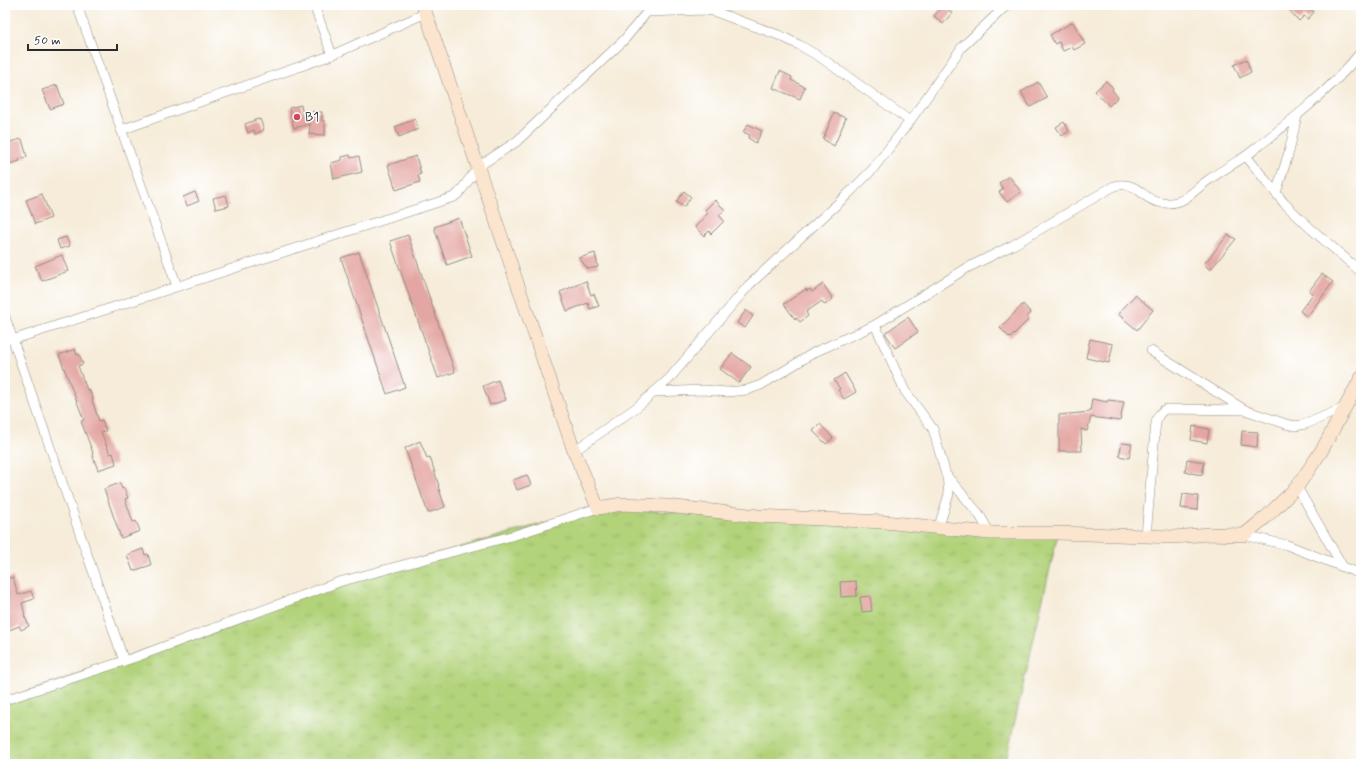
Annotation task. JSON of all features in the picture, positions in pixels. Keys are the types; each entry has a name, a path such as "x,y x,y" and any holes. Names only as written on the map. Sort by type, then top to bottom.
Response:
{"street":[{"path":"77,5 177,286"},
{"path":"314,5 332,55"},
{"path":"12,340 454,197 459,193 479,166 516,142 624,40 653,5"},
{"path":"574,451 637,407 669,379 749,285 872,170 910,121 962,48 1007,5"},
{"path":"121,130 332,55 425,9 574,451 598,508"},
{"path":"647,12 713,11 780,36 800,45 820,57 910,121"},
{"path":"654,392 704,390 727,392 747,390 761,385 814,352 875,325 967,268 1013,245 1114,186 1120,184 1128,185 1140,190 1157,202 1166,203 1180,201 1206,181 1246,156 1297,116 1330,87 1361,52"},
{"path":"1276,193 1289,152 1297,116"},
{"path":"1246,156 1276,193 1309,227 1361,272"},
{"path":"5,316 12,340 124,661"},
{"path":"875,325 905,391 933,429 946,475 949,494 938,529"},
{"path":"1151,351 1245,410 1295,426 1306,424 1346,407"},
{"path":"1244,535 1297,487 1322,450 1361,378"},
{"path":"1146,536 1154,432 1156,419 1161,412 1166,409 1245,410"},
{"path":"946,475 979,514 990,533"},
{"path":"1297,487 1343,567"},
{"path":"5,700 124,661 339,582 515,535 598,508 622,504 667,506 758,516 885,522 938,529 990,533 1058,533 1174,537 1209,534 1244,535 1287,545 1361,574"}],"green space":[{"path":"598,508 1058,533 1005,764 5,764 5,700 339,582"}],"building":[{"path":"1294,5 1316,5 1311,9 1314,12 1308,19 1304,16 1299,21 1289,10"},
{"path":"943,6 952,13 943,24 934,16"},
{"path":"1073,22 1085,44 1074,50 1072,47 1063,51 1059,42 1055,44 1050,35"},
{"path":"1246,59 1251,72 1240,78 1234,65"},
{"path":"780,71 792,77 791,80 805,87 800,99 773,88"},
{"path":"1106,81 1113,88 1112,90 1118,97 1109,106 1095,91"},
{"path":"1038,82 1047,98 1030,107 1021,92"},
{"path":"57,85 64,104 50,109 42,90"},
{"path":"301,105 302,111 322,112 322,121 325,121 325,135 309,134 310,124 294,128 289,108"},
{"path":"834,113 846,118 834,146 823,139"},
{"path":"260,119 264,130 255,134 254,130 248,133 245,124"},
{"path":"415,119 418,129 399,137 395,127"},
{"path":"1064,122 1069,131 1062,136 1056,127"},
{"path":"748,124 762,131 756,143 748,138 750,135 743,132"},
{"path":"22,139 27,157 19,159 20,161 5,165 5,143"},
{"path":"350,155 351,158 359,156 362,172 334,179 331,163 342,160 342,157"},
{"path":"416,156 421,174 418,175 420,182 396,190 388,165"},
{"path":"1009,176 1021,192 1007,202 999,192 1003,189 999,183"},
{"path":"684,191 691,197 684,207 676,202"},
{"path":"195,192 199,201 187,206 183,197"},
{"path":"42,194 51,218 35,224 26,200"},
{"path":"226,195 229,206 216,209 213,198"},
{"path":"715,200 725,210 719,215 724,221 711,234 709,231 704,236 695,227 708,213 705,210"},
{"path":"459,218 472,256 447,265 434,227"},
{"path":"408,235 455,372 438,378 390,241"},
{"path":"1228,235 1236,239 1210,270 1204,264"},
{"path":"66,237 70,246 60,249 57,240"},
{"path":"359,252 405,387 387,394 341,258"},
{"path":"595,253 598,267 588,269 579,258"},
{"path":"62,255 68,271 42,281 35,266"},
{"path":"1322,274 1333,282 1307,317 1300,311 1313,294 1309,291"},
{"path":"586,281 591,295 594,294 599,306 590,309 588,303 567,311 560,292"},
{"path":"823,284 833,299 825,305 822,301 806,312 808,316 800,322 796,318 795,319 784,304 806,289 807,291 810,289 812,292"},
{"path":"1135,295 1153,310 1137,330 1118,314"},
{"path":"1023,304 1031,313 1027,317 1029,319 1010,338 1000,328"},
{"path":"746,310 753,316 745,328 737,323"},
{"path":"908,317 918,332 895,348 885,333"},
{"path":"1090,339 1113,344 1109,363 1086,358"},
{"path":"75,349 83,364 78,366 87,390 89,389 99,421 102,420 106,431 101,432 110,454 113,453 116,464 98,470 81,421 84,420 59,355"},
{"path":"732,353 751,367 739,383 720,369"},
{"path":"845,373 856,392 844,399 834,380"},
{"path":"498,380 506,400 490,405 483,386"},
{"path":"1092,399 1107,402 1108,400 1124,402 1120,421 1091,417 1087,431 1081,429 1082,451 1059,451 1059,415 1090,412"},
{"path":"820,424 833,438 826,444 813,431"},
{"path":"1193,426 1209,429 1207,443 1191,440"},
{"path":"1242,431 1258,432 1257,447 1241,445"},
{"path":"420,441 427,458 430,457 445,507 428,513 405,448"},
{"path":"1122,443 1132,444 1129,458 1119,456"},
{"path":"1187,459 1204,462 1202,475 1185,472"},
{"path":"527,475 531,485 517,490 513,480"},
{"path":"120,483 128,498 125,499 133,522 136,521 140,531 121,538 104,489"},
{"path":"1183,494 1198,496 1197,510 1181,508"},
{"path":"143,549 145,555 148,554 151,565 133,571 127,555"},
{"path":"13,577 18,595 31,591 34,599 22,603 24,615 29,626 21,630 19,626 5,632 5,579"},
{"path":"856,581 857,596 841,597 840,582"},
{"path":"870,596 872,611 862,612 860,597"}],"place":[{"name":"B1","path":"297,117"}]}
